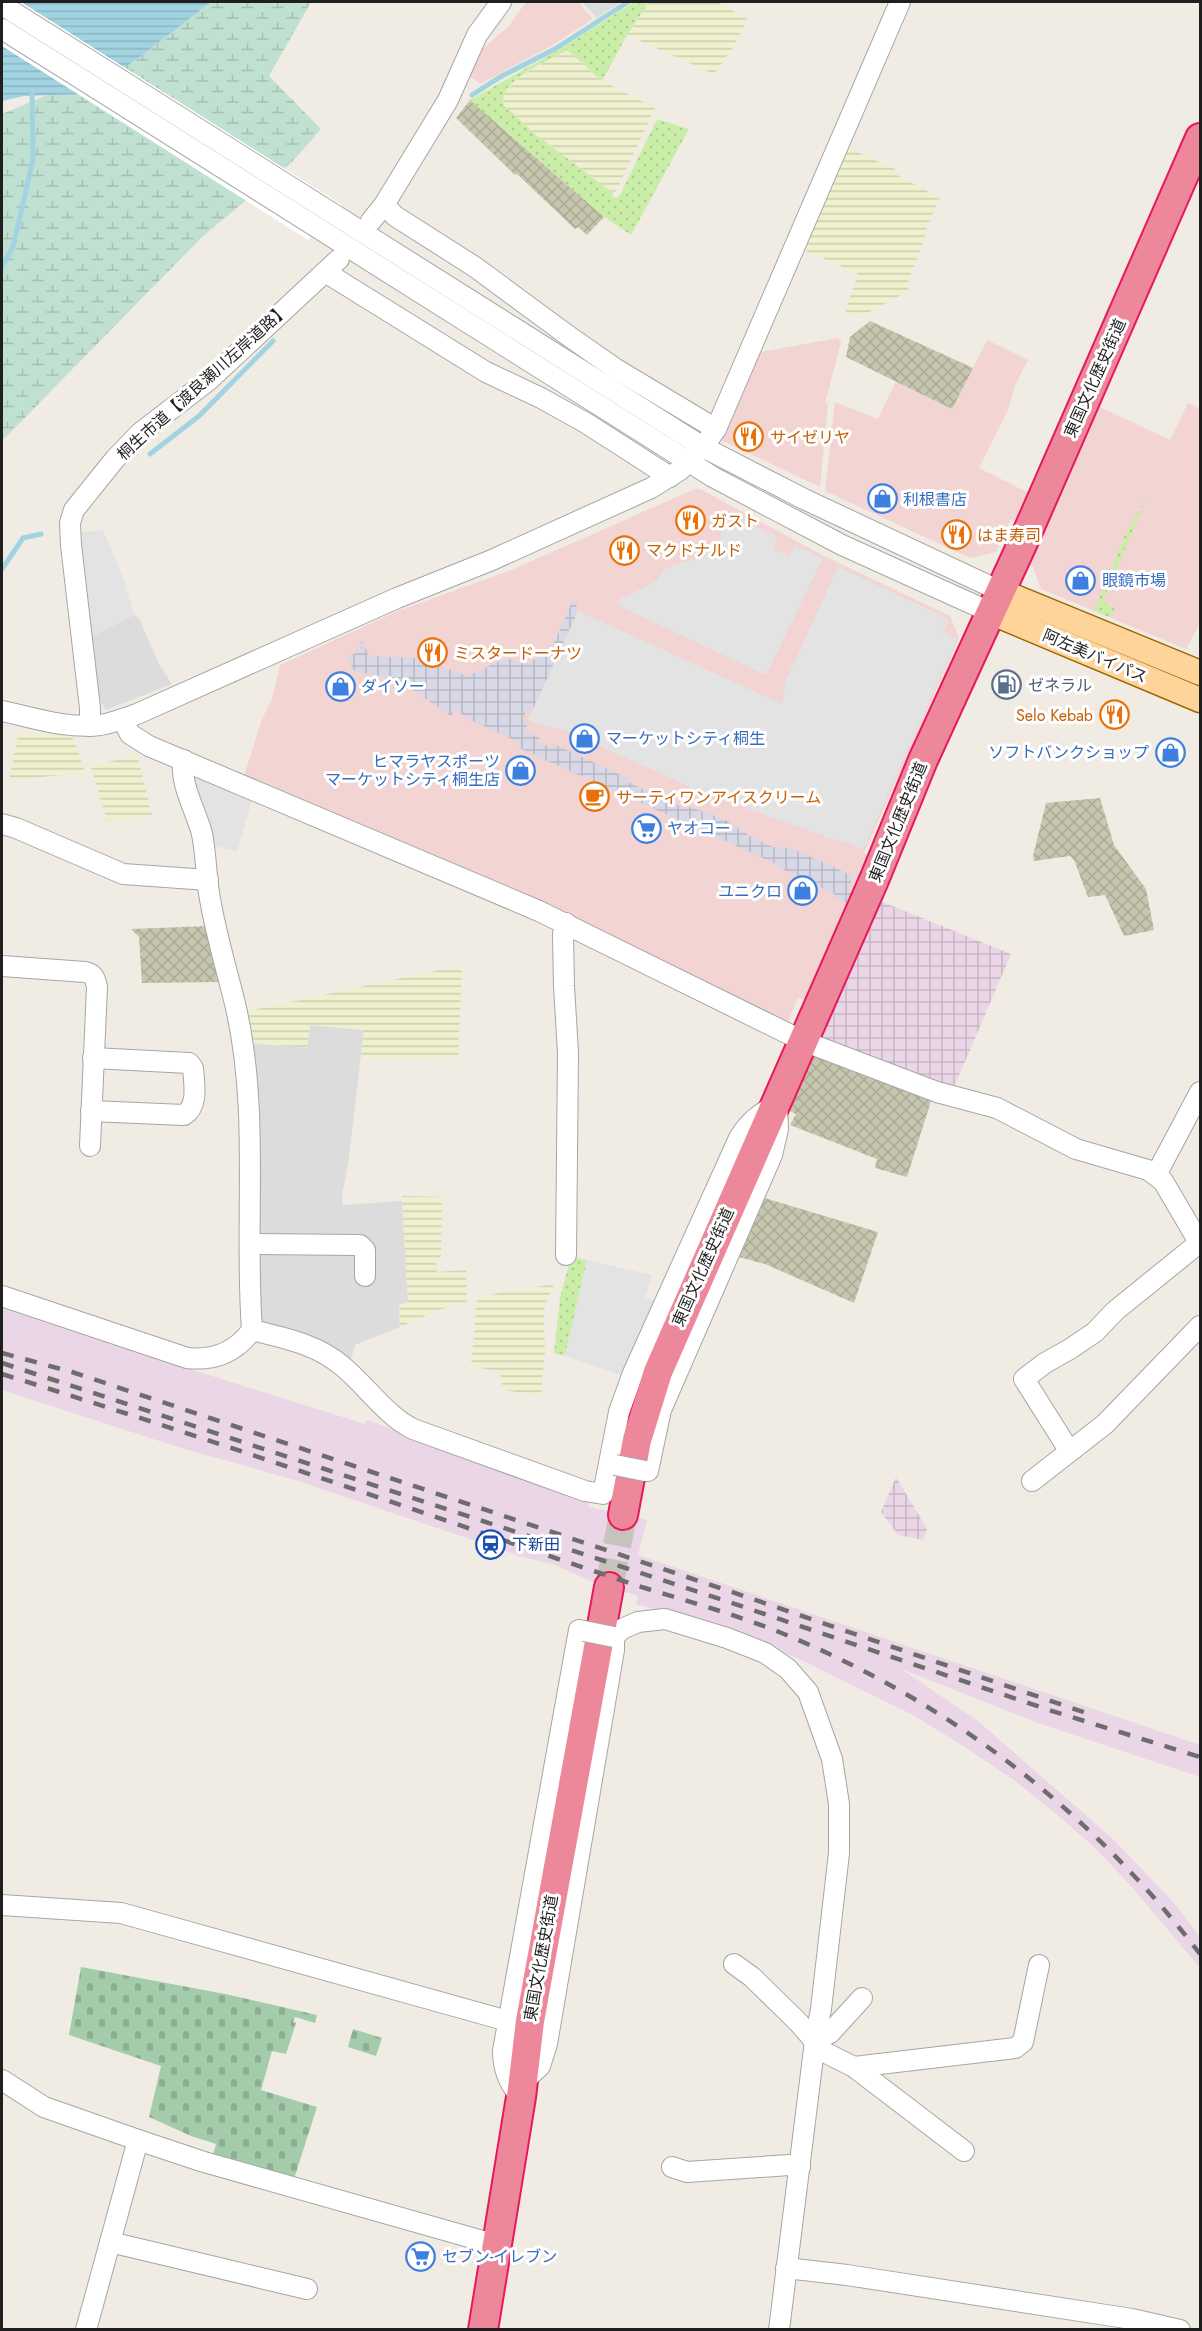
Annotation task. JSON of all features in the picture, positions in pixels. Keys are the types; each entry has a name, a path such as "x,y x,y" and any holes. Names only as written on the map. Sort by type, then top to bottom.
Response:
{"highway":[{"name":"東国文化歴史街道","path":"623,1515 637,1440 658,1372 777,1104 877,873 923,760 1195,166 1200,138"},
{"name":"東国文化歴史街道","path":"483,2330 522,2089 530,2021 609,1587"}],"main road":[{"name":"阿左美バイパス","path":"995,602 1200,673"},
{"name":"阿左美バイパス","path":"995,602 1200,700"}],"street":[{"path":"371,221 384,205 448,100 477,35 501,2"},
{"path":"2,711 57,723 90,726 122,719 397,598 492,560 670,477 703,447 716,429 900,2"},
{"path":"2,5 703,447 995,602"},
{"path":"2,29 688,462 807,527 995,602"},
{"path":"384,205 395,216 475,267 616,369 716,429"},
{"name":"桐生市道【渡良瀬川左岸道路】","path":"90,726 90,708 70,535 70,523 74,510 115,459 140,433 209,381 332,266 486,372 586,423 670,477"},
{"path":"122,719 130,734 139,741 566,923 803,1041 946,1095 997,1108 1076,1149 1140,1166 1156,1175 1163,1181 1200,1243 1115,1311 1095,1332 1024,1379 1065,1444 1072,1450"},
{"path":"2,1296 187,1358 204,1359 220,1355 242,1343 252,1330 250,1138 243,1043 209,893 207,856 182,771 184,760"},
{"path":"2,824 123,874 208,880"},
{"path":"566,923 563,934 568,1053 567,1255"},
{"path":"2,966 92,974 95,978 97,987 90,1146"},
{"path":"91,1111 184,1115 194,1104 194,1068 189,1063 93,1058"},
{"path":"1156,1175 1200,1092"},
{"path":"252,1330 304,1344 335,1360 394,1416 413,1429 585,1491 603,1494 611,1465 619,1412 633,1373 739,1138 747,1125 759,1114 777,1104 778,1128 772,1155 661,1410 648,1472 611,1465"},
{"path":"250,1244 360,1245 365,1250 366,1276"},
{"path":"1032,1481 1105,1424 1200,1326"},
{"path":"614,1637 579,1630 508,2021 503,2064 510,2082 522,2089 540,2066 547,2044 614,1650 614,1637 622,1629 639,1622 655,1619 674,1620 765,1653 788,1668 808,1692 832,1760 840,1815 839,1853 832,1917 779,2330"},
{"path":"2,1905 121,1912 508,2021"},
{"path":"734,1964 752,1977 824,2052 854,2067 964,2151"},
{"path":"854,2067 1015,2048 1023,2042 1039,1965"},
{"path":"815,2041 831,2033 862,1998"},
{"path":"2,2080 51,2110 138,2140 204,2162 497,2246"},
{"path":"92,2328 110,2242 138,2140"},
{"path":"672,2167 687,2172 789,2165 800,2167"},
{"path":"110,2242 308,2289"},
{"path":"786,2268 881,2280 1132,2319 1180,2330"}],"shaded area":[{"path":"526,2 578,2 593,19 553,45 480,84 469,75 479,52 508,27"},
{"path":"582,2 621,2 597,18"},
{"path":"649,2 717,2 747,19 734,46 714,74 627,35"},
{"path":"567,50 602,81 655,108 616,191 613,193 534,133 504,105 503,94 522,75"},
{"path":"470,100 604,217 587,235 578,227 575,229 456,118"},
{"path":"846,147 899,171 897,175 940,198 928,224 906,287 910,290 858,318 845,311 858,274 802,249"},
{"path":"870,321 973,368 952,409 846,357 850,337"},
{"path":"838,338 841,342 825,403 828,403 820,487 721,440 760,352"},
{"path":"987,340 1028,360 1016,383 1008,410 979,468 1031,494 1018,523 1011,519 996,552 970,558 825,491 835,402 878,419 896,381 952,409"},
{"path":"1188,403 1200,408 1200,623 1186,649 1041,589 1033,567 1026,564 1096,405 1170,440"},
{"name":"マーケットシティ桐生","path":"695,489 700,489 824,556 950,616 959,638 864,853 870,856 860,879 805,1000 798,998 787,1024 529,895 244,776 262,719 272,699 280,665 398,611 509,571"},
{"path":"726,513 778,537 773,548 789,556 795,545 823,558 766,675 621,607 616,601 657,581 663,569 699,557 721,543 720,527"},
{"path":"103,530 123,578 134,615 91,637 79,533"},
{"path":"838,567 949,619 943,632 957,639 863,850 701,792 567,731 539,725 528,720 578,611 782,704 785,682"},
{"path":"572,602 577,604 578,611 532,711 527,709 523,718 528,720 525,732 540,738 539,742 552,748 554,744 686,809 687,806 724,819 753,838 773,847 791,848 853,876 848,890 853,892 848,904 835,898 836,895 776,864 519,748 520,743 455,710 451,716 413,690 382,676 355,672 347,657 361,651 358,645 362,641 369,656 418,658 467,676 507,658 524,664 550,652"},
{"path":"134,615 139,618 160,666 172,684 106,710 100,701 91,637"},
{"path":"18,734 72,735 85,773 9,780"},
{"path":"137,754 152,815 107,821 91,767"},
{"path":"193,771 253,797 237,851 209,845 192,786"},
{"path":"1100,798 1114,845 1146,889 1154,930 1124,936 1105,895 1088,897 1074,860 1070,856 1034,861 1033,856 1046,803"},
{"path":"880,901 1011,954 955,1085 948,1089 823,1040 820,1035"},
{"path":"210,926 221,982 142,983 139,937 131,929"},
{"path":"462,965 458,1057 361,1059 364,1030 310,1025 307,1048 251,1043 245,1012"},
{"path":"310,1025 364,1030 342,1205 402,1201 408,1302 399,1305 400,1327 355,1345 350,1363 260,1325 258,1258 260,1176 251,1043 307,1048"},
{"path":"819,1053 932,1098 907,1177 875,1168 877,1159 790,1125 796,1114 787,1110 812,1055"},
{"path":"402,1196 442,1197 441,1256 436,1260 437,1272 466,1270 467,1302 438,1310 400,1327 399,1305 408,1302"},
{"path":"761,1197 878,1232 854,1303 765,1264 735,1256"},
{"path":"587,1260 652,1275 645,1297 656,1301 624,1376 565,1356"},
{"path":"554,1284 545,1305 545,1351 541,1395 503,1390 500,1372 471,1366 477,1300 494,1294"},
{"path":"2,1306 365,1424 367,1420 587,1499 589,1507 647,1520 638,1555 1200,1745 1200,1777 1038,1723 901,1669 978,1721 1113,1839 1176,1905 1200,1937 1200,1968 1131,1886 1095,1848 1061,1818 1018,1783 913,1715 799,1659 731,1631 636,1604 638,1596 595,1583 553,1564 526,1558 298,1481 178,1447 2,1390"},
{"path":"896,1477 927,1529 923,1540 898,1535 881,1512"}],"green space":[{"path":"211,2 311,2 269,76 321,129 293,161 202,237 2,441 2,114 141,56"},
{"path":"634,2 649,2 627,35 602,81 567,50 526,72 508,88 504,96 504,105 534,133 617,198 657,119 689,129 631,235 604,217 470,100 557,51"},
{"path":"1146,499 1103,601 1115,609 1112,616 1108,617 1094,611 1125,535"},
{"path":"571,1257 587,1260 565,1356 554,1353 560,1298"},
{"path":"81,1967 225,1994 317,2015 315,2023 295,2017 293,2022 296,2023 286,2054 272,2051 261,2090 317,2107 293,2182 212,2158 216,2144 191,2136 149,2117 161,2066 69,2035"},
{"path":"353,2029 382,2038 376,2056 348,2047"}],"water":[{"path":"2,2 211,2 141,56 85,94 24,96 2,101"}],"pier":[{"path":"2,2 21,2 342,205 308,240 2,46"}],"waterway":[{"path":"472,95 500,77 555,49 628,2"},
{"path":"2,266 13,247 33,159 32,90"},
{"path":"150,454 199,416 273,341"},
{"path":"2,569 23,538 41,534"}],"tunnel":[{"path":"609,1587 623,1515"}],"railway":[{"path":"2,1353 72,1372 726,1590 1086,1713"},
{"path":"2,1363 723,1600 1049,1710 1200,1757"},
{"path":"2,1374 734,1616 784,1634 845,1662 904,1693 960,1728 1014,1766 1065,1808 1112,1853 1158,1902 1200,1954"}],"place":[{"name":"サイゼリヤ","path":"749,437"},
{"name":"利根書店","path":"882,499"},
{"name":"ガスト","path":"690,521"},
{"name":"はま寿司","path":"956,535"},
{"name":"マクドナルド","path":"625,550"},
{"name":"眼鏡市場","path":"1081,580"},
{"name":"ミスタードーナツ","path":"433,653"},
{"name":"ゼネラル","path":"1007,685"},
{"name":"ダイソー","path":"340,686"},
{"name":"Selo Kebab","path":"1114,715"},
{"name":"マーケットシティ桐生","path":"585,738"},
{"name":"ソフトバンクショップ","path":"1170,752"},
{"name":"ヒマラヤスポーツ マーケットシティ桐生店","path":"521,770"},
{"name":"サーティワンアイスクリーム","path":"595,797"},
{"name":"ヤオコー","path":"646,828"},
{"name":"ユニクロ","path":"803,891"},
{"name":"下新田","path":"491,1544"},
{"name":"セブン-イレブン","path":"421,2256"}]}
